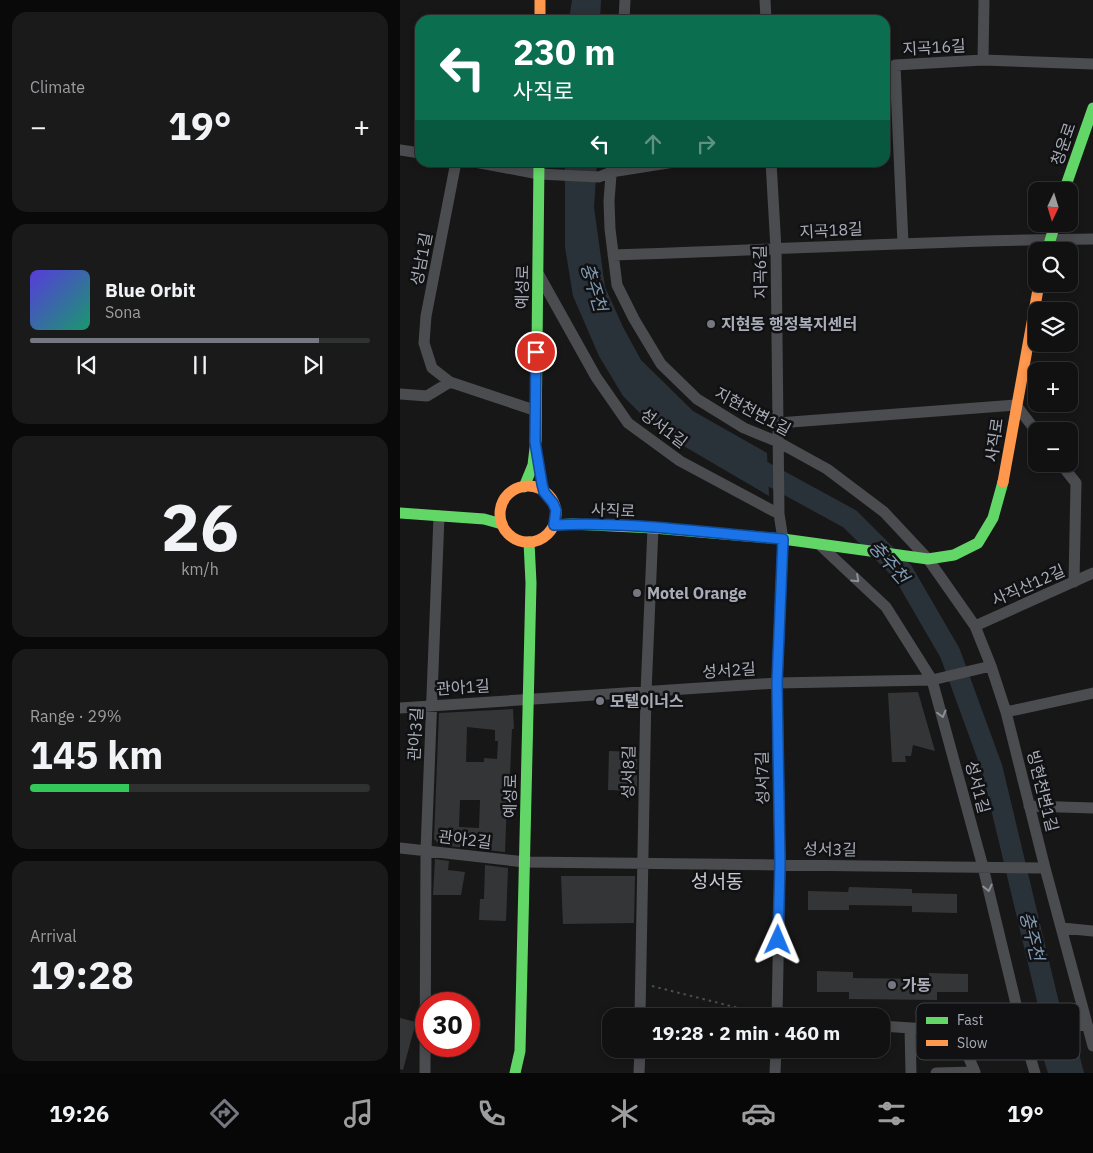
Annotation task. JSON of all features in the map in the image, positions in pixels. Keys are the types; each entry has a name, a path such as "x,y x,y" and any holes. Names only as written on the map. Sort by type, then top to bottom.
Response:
{"main road":[{"path":"540,0 540,15"},
{"name":"청운로","path":"1067,182 1093,108"},
{"name":"예성로","path":"535,442 534,410 539,275 539,168"},
{"path":"1050,242 1053,232"},
{"name":"사직로","path":"554,525 572,524 653,528 783,539 821,546 928,559 954,555 978,543 993,518 1006,473 1016,405 1037,292"},
{"path":"524,487 530,474 535,442"},
{"path":"535,442 544,492"},
{"path":"524,487 531,487 544,492 549,496 556,510 554,525 550,532 544,537 529,542 512,538 502,524 500,510 506,497 511,492 524,487"},
{"path":"400,506 500,510"},
{"path":"400,514 484,519 502,524"},
{"name":"예성로","path":"523,1073 520,1051 531,583 529,542"},
{"name":"예성로","path":"515,1073 520,1051"}],"street":[{"path":"624,15 625,0"},
{"path":"766,0 766,15"},
{"path":"983,60 984,0"},
{"name":"지곡16길","path":"903,243 895,65 983,60 1093,64"},
{"path":"400,150 415,152"},
{"name":"성남1길","path":"455,167 426,316 424,343 432,368 450,382 534,410"},
{"path":"539,168 558,174 599,177 612,167"},
{"name":"지현천변1길","path":"612,167 610,229 617,285 634,319 661,364 697,399 744,428 778,442 827,469 884,512 928,559"},
{"name":"지곡6길","path":"771,167 776,249 779,514"},
{"path":"1051,239 1093,239"},
{"name":"지곡18길","path":"613,255 1051,239"},
{"name":"성서1길","path":"539,275 596,377 628,423 680,461 779,514"},
{"path":"400,394 427,396 450,382"},
{"path":"778,423 1016,405 1029,422"},
{"path":"1067,472 1076,483 1074,582"},
{"name":"성서7길","path":"777,1008 780,864 777,683 783,539 779,514"},
{"name":"관아3길","path":"425,1073 426,850 439,516"},
{"name":"성서8길","path":"640,1008 646,692 653,528"},
{"name":"성서1길","path":"821,546 886,607 932,680 983,867 1016,1003"},
{"name":"빙현천변1길","path":"928,559 976,626 991,666 1006,712 1045,868 1093,1046"},
{"name":"사직산12길","path":"976,626 1093,573"},
{"name":"성서2길","path":"528,699 777,683 932,680 991,666"},
{"path":"1006,712 1093,693"},
{"name":"관아1길","path":"400,708 528,699"},
{"path":"1029,806 1093,808"},
{"name":"관아2길","path":"400,848 525,862"},
{"name":"성서3길","path":"525,862 1045,868"},
{"path":"1062,928 1093,931"},
{"path":"1080,1025 1087,1024"},
{"path":"890,1027 916,1028"},
{"path":"910,1028 911,1073"},
{"path":"639,1073 640,1058"},
{"path":"775,1073 776,1058"},
{"path":"936,1073 974,1072 969,1060"},
{"name":"성서1길","path":"1031,1060 1035,1073"}],"path":[{"path":"641,983 739,1008"}],"water":[{"path":"572,0 601,0 600,15 570,15"},
{"path":"565,167 597,167 594,207 605,287 623,327 641,360 693,411 767,453 769,496 658,431 623,396 599,356 573,296 565,247"},
{"path":"1080,1057 1084,1073 1048,1073 1044,1060 1080,1060"}],"building":[{"path":"918,692 935,751 913,745 911,756 905,756 906,762 892,762 888,693"},
{"path":"513,709 514,729 512,729 510,775 508,775 505,852 440,845 434,839 439,713","holes":["467,727 495,730 495,741 498,741 497,759 484,758 484,762 466,762","460,800 480,800 479,828 459,827"]},
{"path":"609,751 637,752 637,791 608,790"},
{"path":"435,859 449,861 448,870 465,872 461,895 433,895"},
{"path":"485,865 508,868 506,921 479,920 480,899 484,899"},
{"path":"561,876 635,876 634,923 563,924"},
{"path":"849,887 912,889 912,893 957,894 957,913 912,912 912,906 849,905 849,910 808,910 808,891 848,892"},
{"name":"가동","path":"817,971 853,972 853,978 929,979 929,973 968,974 968,992 937,992 937,1000 849,999 849,992 817,992"},
{"path":"400,1018 415,1022 415,1026 403,1070 400,1069"}],"waterway":[{"name":"충주천","path":"742,460 850,519 903,572 950,653 992,768 1048,1003"},
{"name":"충주천","path":"1062,1060 1065,1073"}],"traffic: fast":[{"path":"1067,182 1093,108"},
{"path":"524,487 533,465 536,440 539,167"},
{"path":"1050,242 1053,232"},
{"path":"554,525 572,524 653,528 783,539 928,559 954,555 978,543 993,518 1003,482"},
{"path":"400,513 484,519 502,524"},
{"path":"515,1073 520,1051 531,583 529,542"}],"traffic: slow":[{"path":"540,0 540,15"},
{"path":"1003,482 1038,292"},
{"path":"528,486 539,488 548,494 554,503 556,514 554,525 548,534 539,540 528,542 517,540 508,534 502,525 500,514 502,503 508,494 517,488 528,486"}],"place":[{"name":"지현동 행정복지센터","path":"711,324"},
{"name":"Motel Orange","path":"637,593"},
{"name":"모텔이너스","path":"600,701"},
{"name":"가동","path":"892,985"}],"district":[{"name":"성서동","path":"717,881"}],"route":[{"path":"536,352 535,442 544,492 549,496 556,510 554,525 572,524 653,528 783,539 777,683 780,864 778,940"}]}
